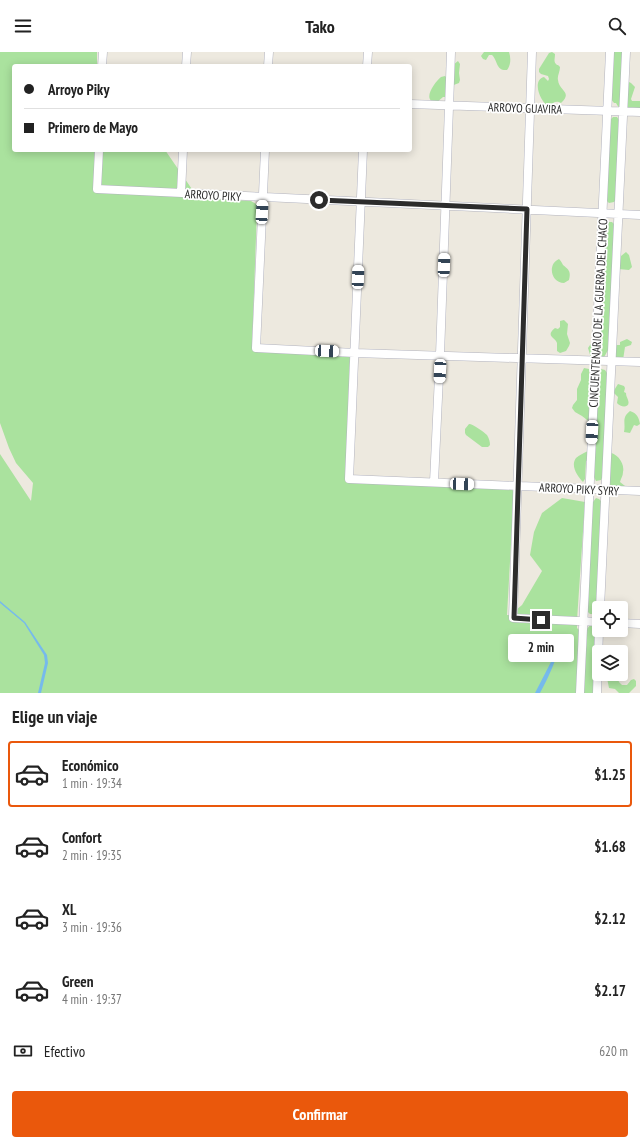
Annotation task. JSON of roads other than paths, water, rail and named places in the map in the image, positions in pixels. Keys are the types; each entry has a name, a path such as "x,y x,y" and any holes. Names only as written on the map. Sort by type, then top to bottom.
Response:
{"street":[{"path":"102,64 103,52"},
{"path":"186,64 187,52"},
{"path":"268,64 269,52"},
{"path":"367,64 368,52"},
{"path":"434,482 451,52"},
{"path":"532,52 514,618 592,622"},
{"name":"CINCUENTENARIO DE LA GUERRA DEL CHACO","path":"580,693 610,52"},
{"name":"CINCUENTENARIO DE LA GUERRA DEL CHACO","path":"600,601 626,52"},
{"name":"ARROYO GUAVIRA","path":"412,104 640,112"},
{"name":"ARROYO PIKY","path":"99,152 97,189 640,215"},
{"path":"181,193 183,152"},
{"path":"264,152 256,348 355,353 640,362"},
{"path":"355,353 363,152"},
{"name":"ARROYO PIKY SYRY","path":"355,353 349,478 640,491"},
{"path":"628,623 640,624"},
{"path":"596,693 599,637"}],"water":[{"path":"0,601 25,622 47,655 48,663 41,693 38,693 45,663 44,655 24,623 0,603"},
{"path":"557,641 560,641 552,668 540,693 535,693 552,660"}]}
